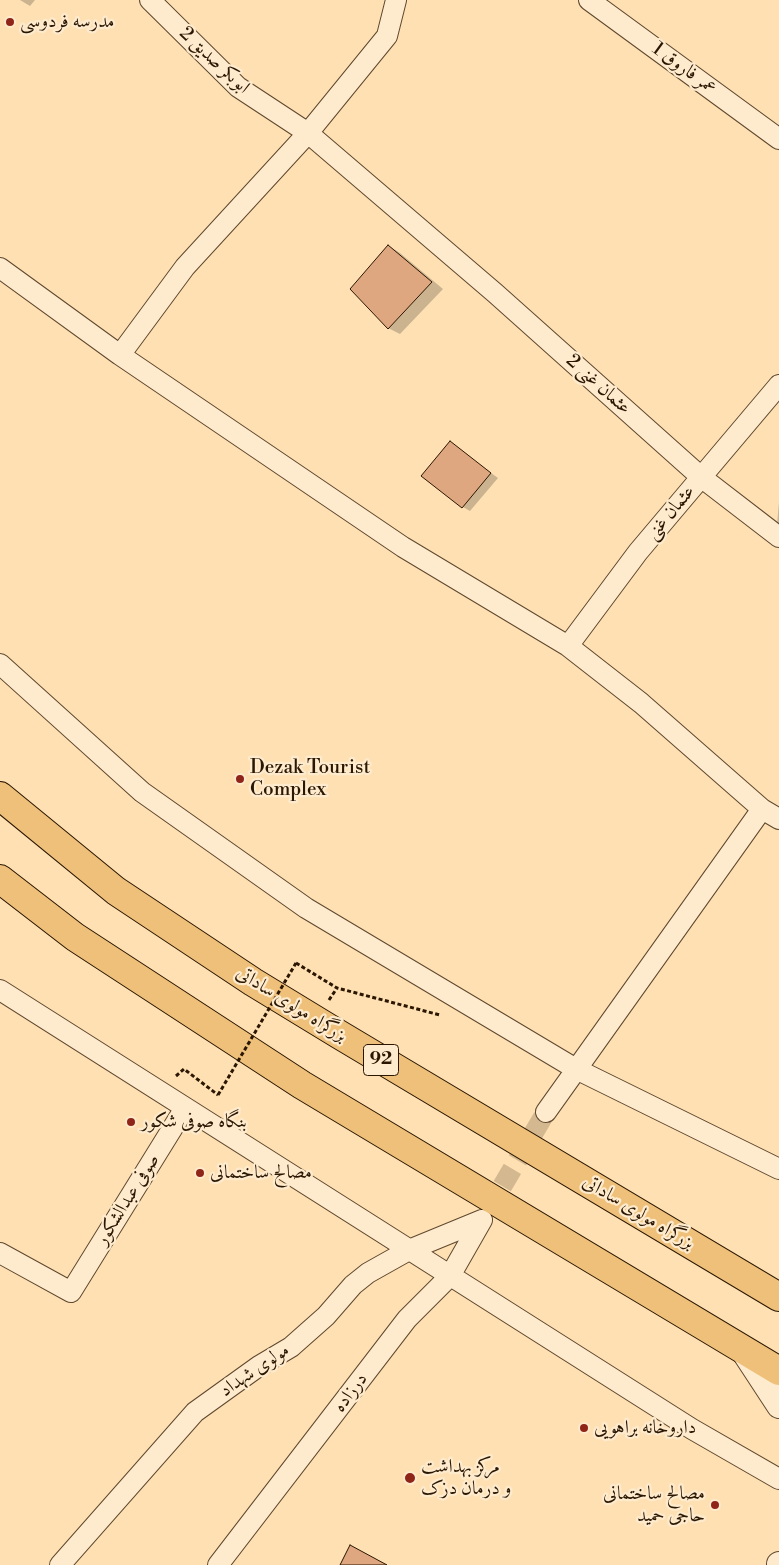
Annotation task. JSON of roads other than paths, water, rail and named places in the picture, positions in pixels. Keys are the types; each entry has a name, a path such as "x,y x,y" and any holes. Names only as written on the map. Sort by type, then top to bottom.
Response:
{"highway":[{"name":"بزرگراه مولوی ساداتی","path":"0,796 116,891 253,982 340,1036 779,1297"},
{"path":"0,879 76,938 302,1085 779,1371"}],"street":[{"name":"ابوبکر صدیق 2","path":"150,0 238,87 308,132 495,293"},
{"path":"120,355 185,267 308,132 387,36 396,0"},
{"name":"عمر فاروق 1","path":"589,0 779,139"},
{"path":"3,275 403,547 568,646 641,703 771,814 576,1069 546,1112"},
{"name":"عثمان غنی 2","path":"495,293 701,477 779,537"},
{"name":"عثمان غنی","path":"568,646 638,552 779,384"},
{"path":"0,664 142,792 306,908 576,1069 779,1169"},
{"path":"0,990 692,1429 779,1479"},
{"name":"صوفی عبدالشکور","path":"0,1253 70,1292 185,1108"},
{"name":"مولوی شهداد","path":"60,1565 195,1412 259,1366 291,1347 326,1316 353,1285 368,1273 409,1250 482,1220"},
{"name":"درزاده","path":"218,1565 407,1319 450,1276 482,1220"},
{"path":"741,1348 779,1406"}],"tunnel":[{"path":"487,1212 546,1112"}],"place":[{"name":"مدرسه فردوسی","path":"10,22"},
{"name":"Dezak Tourist Complex","path":"240,779"},
{"name":"بنگاه صوفی شکور","path":"131,1122"},
{"name":"مصالح ساختمانی","path":"200,1173"},
{"name":"داروخانه براهویی","path":"584,1428"},
{"name":"مرکز بهداشت و درمان دزک","path":"410,1478"},
{"name":"مصالح ساختمانی حاجی حمید","path":"715,1505"}]}
